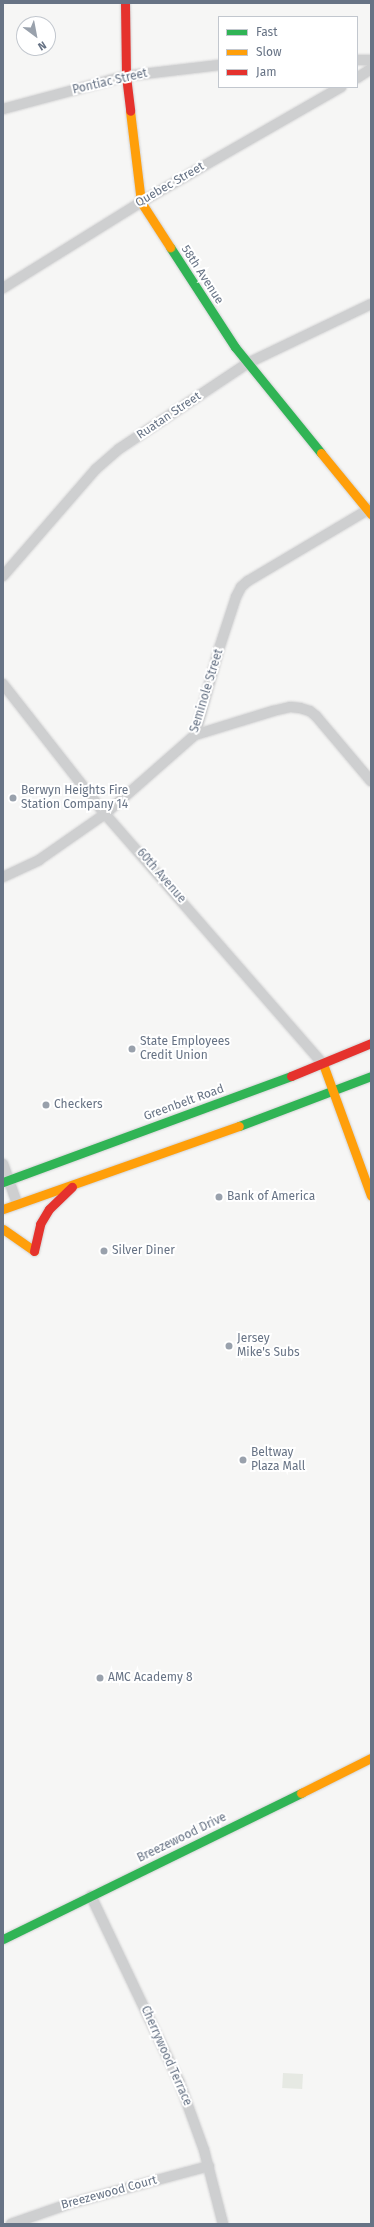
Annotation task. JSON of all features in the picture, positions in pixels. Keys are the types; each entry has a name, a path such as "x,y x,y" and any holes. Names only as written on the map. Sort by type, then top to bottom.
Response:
{"street":[{"name":"58th Avenue","path":"125,3 126,76 141,202 234,347 370,510"},
{"path":"358,60 371,60"},
{"name":"Pontiac Street","path":"3,108 126,76 218,65"},
{"path":"358,77 371,70"},
{"name":"Quebec Street","path":"3,288 141,202 339,88"},
{"name":"Ruatan Street","path":"3,576 102,463 119,449 248,364 371,304"},
{"name":"Seminole Street","path":"3,877 39,860 105,814 195,736 219,649 236,597 241,587 248,581 370,510"},
{"name":"60th Avenue","path":"3,684 105,814 323,1064"},
{"path":"195,736 273,711 291,707 300,708 310,711 316,716 371,781"},
{"name":"Greenbelt Road","path":"6,1181 323,1064 371,1043"},
{"path":"323,1064 371,1196"},
{"path":"3,1209 333,1092 371,1076"},
{"path":"3,1164 6,1181 17,1204"},
{"path":"3,1229 34,1251 40,1224 49,1209 78,1182"},
{"name":"Breezewood Drive","path":"3,1939 371,1758"},
{"name":"Cherrywood Terrace","path":"91,1896 179,2080 208,2166 223,2224"},
{"name":"Breezewood Court","path":"11,2224 68,2204 208,2166"}],"shaded area":[{"path":"283,2073 303,2074 302,2089 282,2088"}],"traffic: fast":[{"path":"170,247 235,347 321,453"},
{"path":"3,1182 291,1076"},
{"path":"239,1126 371,1076"},
{"path":"3,1939 301,1793"}],"traffic: slow":[{"path":"130,111 141,202 170,247"},
{"path":"321,453 371,514"},
{"path":"323,1064 371,1196"},
{"path":"3,1209 239,1126"},
{"path":"3,1229 34,1251"},
{"path":"301,1793 371,1758"}],"traffic: jam":[{"path":"125,3 126,76 130,111"},
{"path":"291,1076 371,1043"},
{"path":"34,1251 40,1224 49,1209 72,1187"}],"place":[{"name":"Berwyn Heights Fire Station Company 14","path":"13,798"},
{"name":"State Employees Credit Union","path":"132,1049"},
{"name":"Checkers","path":"46,1105"},
{"name":"Bank of America","path":"219,1197"},
{"name":"Silver Diner","path":"104,1251"},
{"name":"Jersey Mike's Subs","path":"229,1346"},
{"name":"Beltway Plaza Mall","path":"243,1460"},
{"name":"AMC Academy 8","path":"100,1678"}]}
